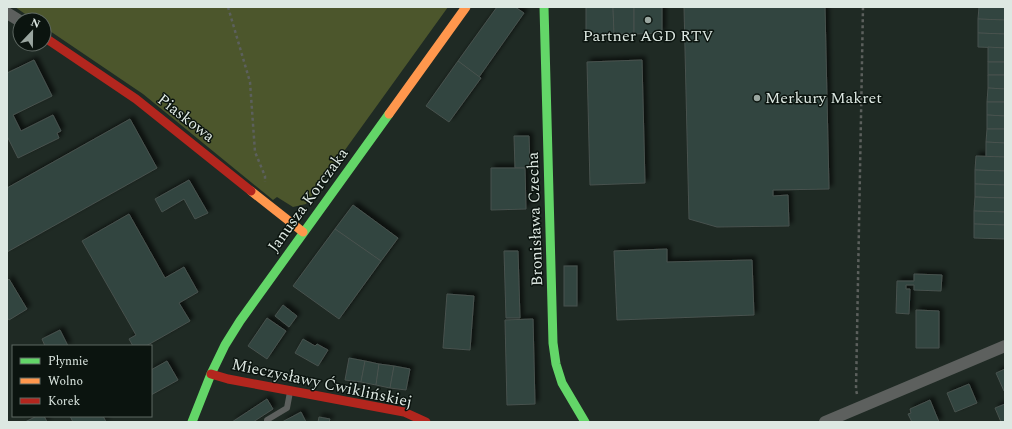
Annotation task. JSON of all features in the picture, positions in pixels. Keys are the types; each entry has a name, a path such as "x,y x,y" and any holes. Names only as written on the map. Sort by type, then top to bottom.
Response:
{"street":[{"name":"Janusza Korczaka","path":"192,422 211,374 225,345 240,321 466,7"},
{"name":"Bronisława Czecha","path":"544,7 553,343 556,364 562,383 585,422"},
{"name":"Piaskowa","path":"52,42 136,99 303,232"},
{"path":"825,422 1005,346"},
{"name":"Mieczysławy Ćwiklińskiej","path":"211,374 228,379 404,412 426,422"}],"lane":[{"path":"267,422 267,420 287,408 290,391"}],"path":[{"path":"228,7 250,82 255,152 265,176 265,184"},
{"path":"860,407 856,390 863,7"}],"green space":[{"path":"15,7 448,7 306,204 293,207 277,197 273,200 143,94 52,32 52,12 22,12"}],"building":[{"path":"497,7 515,7 524,13 479,77 458,61"},
{"path":"586,7 613,7 614,34 586,35"},
{"path":"613,7 634,7 634,34 614,34"},
{"name":"Partner AGD RTV","path":"634,7 662,7 662,33 634,34"},
{"name":"Merkury Makret","path":"684,7 825,7 829,189 773,190 773,196 788,195 789,226 717,227 689,219"},
{"path":"979,7 1005,7 1005,20 978,19"},
{"path":"978,19 1005,20 1005,34 978,33"},
{"path":"978,33 1005,34 1005,48 978,47"},
{"path":"988,47 1005,48 1005,62 988,62"},
{"path":"34,60 52,96 13,115 21,131 53,115 61,131 57,133 59,138 18,158 7,136 7,73"},
{"path":"642,60 645,183 590,185 587,62"},
{"path":"458,61 481,78 449,122 426,106"},
{"path":"988,62 1005,62 1005,75 988,75"},
{"path":"988,75 1005,75 1005,89 988,88"},
{"path":"988,88 1005,89 1005,102 987,102"},
{"path":"987,102 1005,102 1005,116 987,115"},
{"path":"987,115 1005,116 1005,129 987,129"},
{"path":"130,119 157,168 7,252 7,188"},
{"path":"987,129 1005,129 1005,143 986,142"},
{"path":"514,136 529,136 530,168 515,168"},
{"path":"986,142 1005,143 1005,157 986,157"},
{"path":"976,156 1005,157 1005,171 975,170"},
{"path":"491,168 525,168 526,209 491,210"},
{"path":"975,170 1005,171 1005,185 975,184"},
{"path":"189,180 208,213 195,219 184,199 162,212 155,199"},
{"path":"975,184 1005,185 1005,198 975,197"},
{"path":"975,197 1005,198 1005,212 974,211"},
{"path":"353,205 398,238 381,261 335,229"},
{"path":"974,211 1005,212 1005,225 974,224"},
{"path":"129,214 165,278 184,267 198,292 179,303 190,321 148,345 132,345 129,339 136,335 82,241"},
{"path":"974,224 1005,225 1005,239 974,238"},
{"path":"335,229 381,261 339,319 293,286"},
{"path":"667,249 667,262 752,260 754,315 617,320 614,251"},
{"path":"504,251 518,251 520,318 506,318"},
{"path":"564,266 577,266 577,306 564,306"},
{"path":"914,274 942,275 941,291 914,290 914,285 906,285 906,289 910,289 909,314 896,313 897,281 914,281"},
{"path":"9,279 27,309 9,320 7,317 7,281"},
{"path":"447,294 474,296 470,350 443,348"},
{"path":"283,305 297,316 289,327 275,316"},
{"path":"916,310 939,311 939,348 916,348"},
{"path":"267,318 286,331 267,359 248,346"},
{"path":"533,319 535,404 507,405 505,320"},
{"path":"60,330 68,345 45,345 42,339"},
{"path":"303,339 315,346 317,344 328,350 318,366 295,353"},
{"path":"349,358 365,361 361,382 345,380"},
{"path":"167,361 178,380 152,394 152,369"},
{"path":"365,361 379,364 376,385 361,382"},
{"path":"379,364 394,366 390,388 376,385"},
{"path":"394,366 410,369 406,390 390,388"},
{"path":"1005,369 1005,390 1004,391 996,373"},
{"path":"969,384 977,403 955,412 947,393"},
{"path":"267,399 273,409 253,422 232,422"},
{"path":"930,400 939,422 912,422 908,414 911,413 910,409"},
{"path":"1005,404 1005,422 1001,422 995,408"},
{"path":"301,412 306,422 282,422"},
{"path":"35,417 44,417 47,422 25,422"},
{"path":"70,417 104,417 106,422 73,422"},
{"path":"319,417 330,419 329,422 318,422"}],"traffic: fast":[{"path":"544,7 553,343 556,364 562,383 585,422"},
{"path":"192,422 211,374 225,345 240,321 389,114"}],"traffic: slow":[{"path":"389,114 466,7"},
{"path":"251,191 303,232"}],"traffic: jam":[{"path":"52,42 136,99 251,191"},
{"path":"211,374 228,379 404,412 426,422"}],"place":[{"name":"Partner AGD RTV","path":"648,20"},
{"name":"Merkury Makret","path":"757,98"}]}
